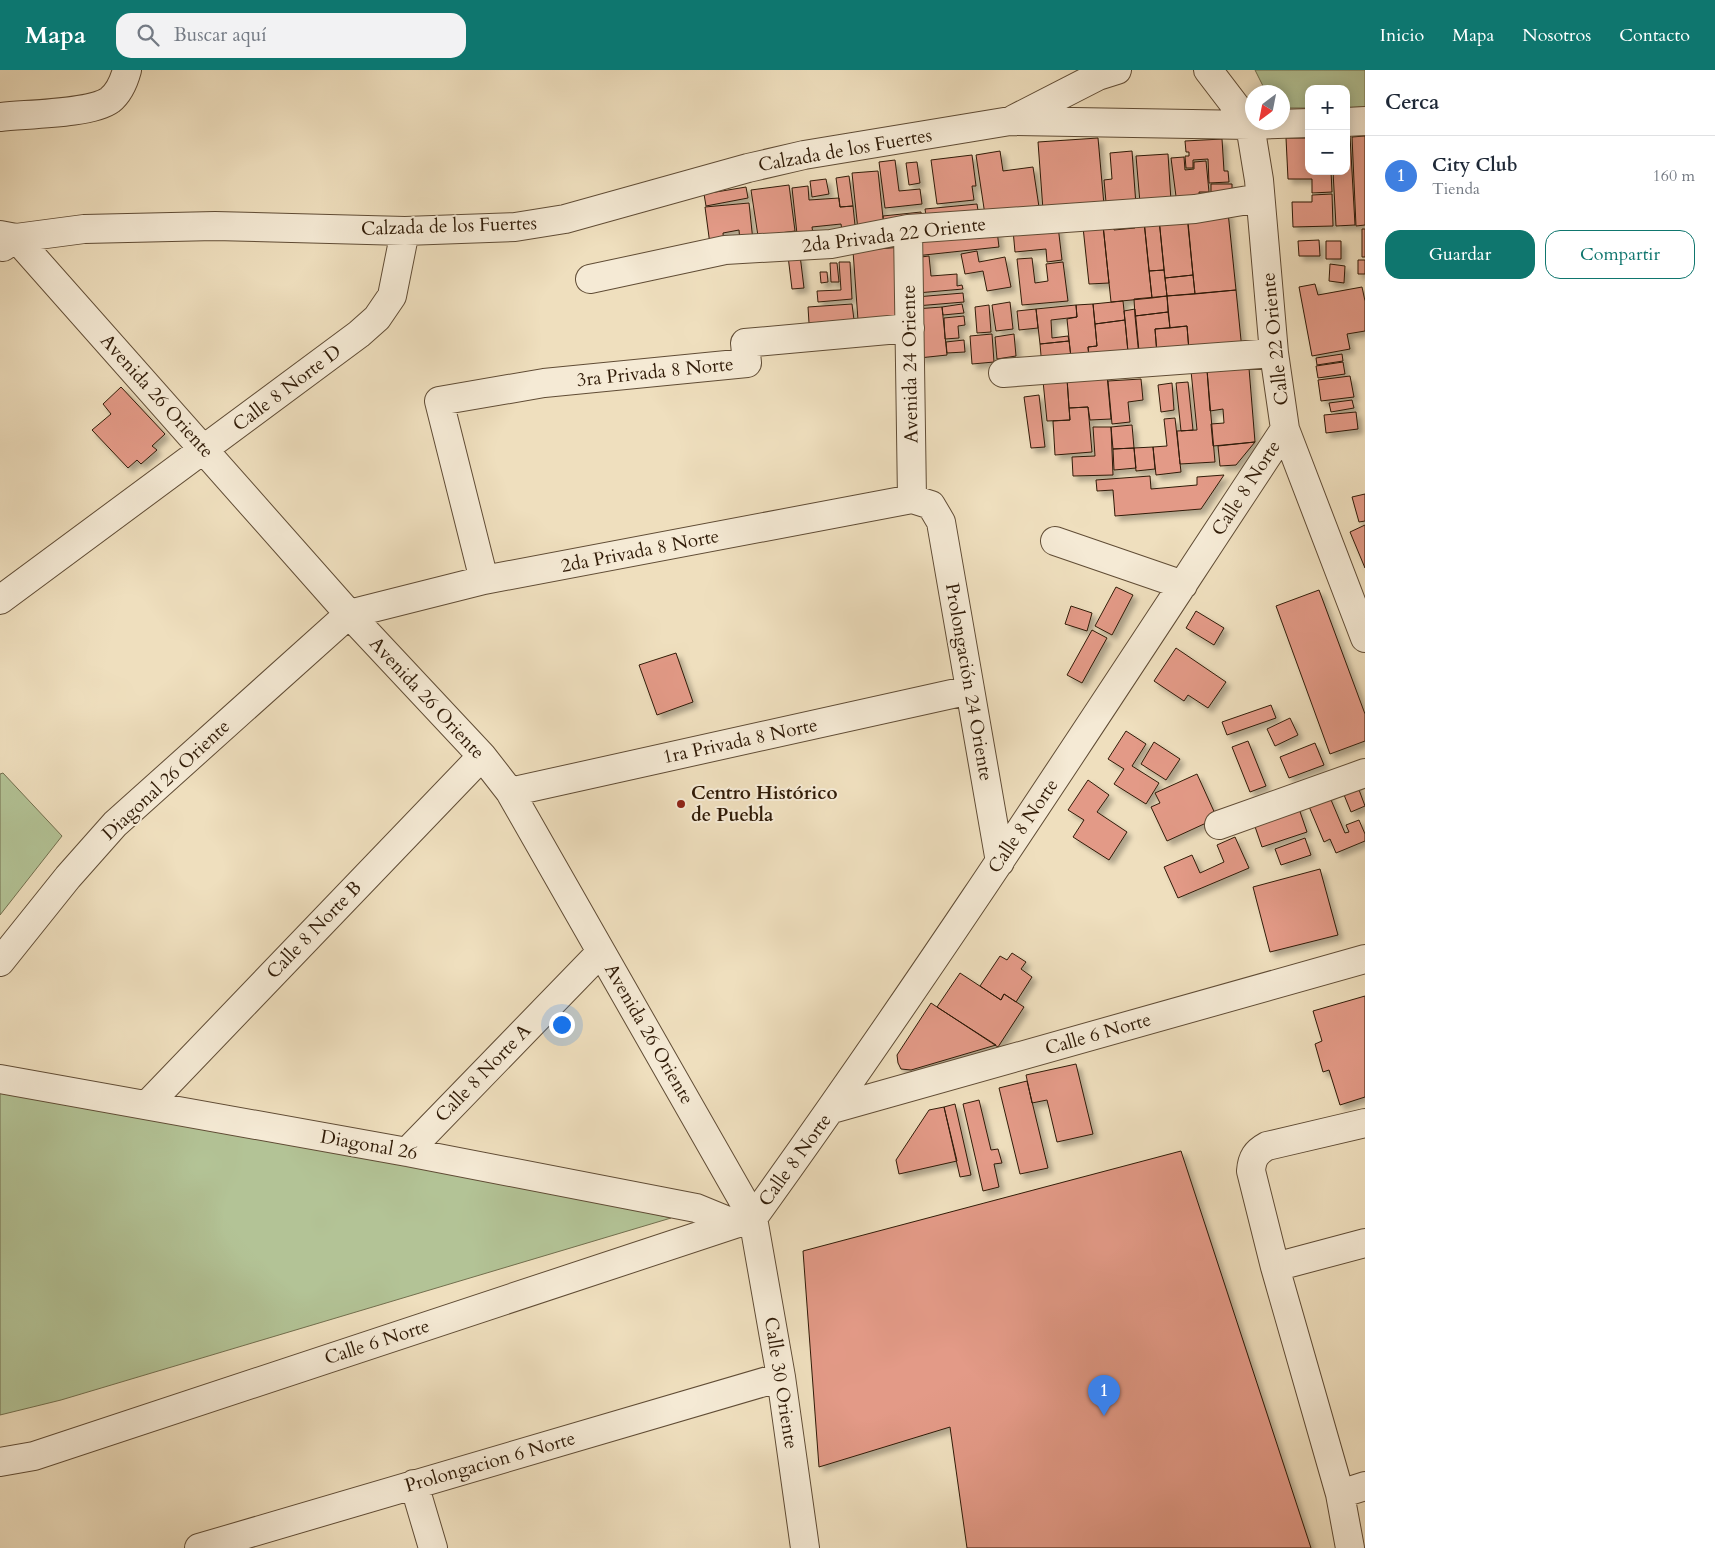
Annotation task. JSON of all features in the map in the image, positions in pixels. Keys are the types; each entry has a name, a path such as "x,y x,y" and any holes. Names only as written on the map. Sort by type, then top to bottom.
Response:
{"street":[{"path":"0,117 92,108 110,100 123,84 127,70"},
{"name":"Calle 22 Oriente","path":"1208,70 1245,118"},
{"name":"Calzada de los Fuertes","path":"1010,121 1104,72"},
{"name":"Calzada de los Fuertes","path":"5,241 84,229 144,226 405,231 515,227 565,219 748,168 804,155 1010,121 1245,125"},
{"path":"1350,122 1365,121"},
{"name":"Calzada de los Fuertes","path":"1290,124 1305,123"},
{"name":"Calle 22 Oriente","path":"1251,130 1260,198 1274,353 1285,429 1365,638"},
{"name":"2da Privada 22 Oriente","path":"590,279 724,250 831,244 908,229 1195,209 1260,198"},
{"name":"Avenida 24 Oriente","path":"908,229 910,328 922,502"},
{"name":"Calle 8 Norte D","path":"0,600 205,449 377,318 392,296 405,231"},
{"name":"Avenida 26 Oriente","path":"5,241 205,449 349,614 482,756 510,792 601,952 744,1221"},
{"name":"3ra Privada 8 Norte","path":"484,580 439,401 544,383 747,363 745,343 910,328"},
{"path":"1003,372 1274,353"},
{"name":"Calle 8 Norte","path":"744,1221 832,1109 1000,862 1285,429"},
{"name":"2da Privada 8 Norte","path":"349,614 484,580 922,502"},
{"name":"Prolongación 24 Oriente","path":"922,502 941,522 1000,862"},
{"path":"1055,540 1183,584"},
{"name":"Diagonal 26 Oriente","path":"0,962 68,877 115,824 349,614"},
{"name":"1ra Privada 8 Norte","path":"510,792 970,690"},
{"name":"Calle 8 Norte B","path":"147,1104 482,756"},
{"path":"1219,825 1365,773"},
{"name":"Calle 8 Norte A","path":"407,1152 601,952"},
{"name":"Calle 6 Norte","path":"832,1109 1365,959"},
{"name":"Diagonal 26","path":"0,1078 407,1152 696,1208 744,1221"},
{"path":"1350,1548 1340,1494 1275,1267 1251,1171 1252,1160 1258,1151 1267,1146 1365,1123"},
{"name":"Calle 6 Norte","path":"0,1462 34,1456 744,1221"},
{"name":"Calle 30 Oriente","path":"744,1221 781,1377 805,1548"},
{"path":"1275,1267 1365,1242"},
{"name":"Prolongacion 6 Norte","path":"199,1548 257,1540 414,1484 781,1377"},
{"path":"414,1484 433,1548"},
{"path":"1340,1494 1365,1486"}],"green space":[{"path":"1255,70 1365,70 1365,107 1350,108 1350,85 1305,85 1305,108 1290,108 1290,85 1262,85"},
{"path":"3,773 62,836 0,915 0,774"},
{"path":"0,1088 399,1155 671,1218 61,1400 0,1415"}],"building":[{"path":"1350,136 1355,225 1336,226 1333,175 1350,175"},
{"path":"1365,136 1365,225 1356,226 1352,137"},
{"path":"1098,138 1104,205 1043,210 1038,142"},
{"path":"1286,138 1305,138 1305,175 1331,175 1332,192 1312,193 1312,179 1288,179"},
{"path":"1222,139 1224,171 1228,171 1229,182 1209,183 1208,159 1193,160 1193,168 1186,168 1185,156 1189,156 1189,152 1186,152 1185,141"},
{"path":"1000,151 1003,171 1033,167 1039,207 985,215 976,155"},
{"path":"1132,151 1136,205 1106,202 1104,180 1112,179 1110,153"},
{"path":"1168,154 1171,201 1140,203 1136,156"},
{"path":"972,155 976,186 972,186 974,200 937,204 931,160"},
{"path":"1184,157 1185,170 1194,169 1194,162 1206,161 1209,192 1199,192 1200,202 1177,204 1171,158"},
{"path":"895,160 899,191 920,189 922,204 885,208 879,162"},
{"path":"917,162 920,183 909,185 906,163"},
{"path":"878,171 884,227 858,230 852,173"},
{"path":"849,176 853,206 840,207 836,178"},
{"path":"826,179 829,194 812,197 810,181"},
{"path":"1211,184 1232,184 1232,201 1211,202"},
{"path":"789,185 795,231 758,236 751,190"},
{"path":"808,186 809,200 839,198 840,207 853,206 856,235 843,237 841,224 812,227 814,242 798,243 792,188"},
{"path":"746,187 748,198 706,206 704,194"},
{"path":"1332,194 1333,226 1293,227 1292,202 1312,202 1312,195"},
{"path":"749,203 753,241 740,242 739,230 723,233 724,248 711,252 705,207"},
{"path":"977,204 979,217 927,222 925,209"},
{"path":"921,212 922,222 884,227 883,216"},
{"path":"1228,212 1236,290 1195,294 1187,216"},
{"path":"1159,219 1164,270 1149,271 1144,221"},
{"path":"1159,219 1188,222 1193,275 1165,278"},
{"path":"1135,221 1144,221 1152,298 1111,302 1103,225 1113,224 1114,230 1135,228"},
{"path":"996,223 999,247 915,256 912,232"},
{"path":"1103,225 1109,283 1089,284 1083,227"},
{"path":"1058,226 1062,260 1047,262 1046,249 1015,252 1013,230"},
{"path":"1362,229 1365,229 1365,257 1362,257"},
{"path":"1319,240 1320,256 1299,256 1298,241"},
{"path":"1326,241 1341,241 1341,259 1326,259"},
{"path":"902,247 907,317 858,320 853,251"},
{"path":"977,251 979,262 1005,257 1011,287 987,291 983,271 965,274 961,254"},
{"path":"800,255 804,288 792,289 788,256"},
{"path":"929,256 931,276 957,274 957,286 962,285 963,289 917,293 913,258"},
{"path":"1032,258 1035,283 1048,281 1046,264 1063,262 1068,301 1022,305 1017,259"},
{"path":"1358,260 1365,260 1365,274 1358,274"},
{"path":"839,262 850,262 852,299 818,302 817,291 841,290"},
{"path":"830,263 837,263 839,282 831,282"},
{"path":"1330,264 1345,266 1344,283 1329,281"},
{"path":"1164,270 1167,296 1152,298 1149,271"},
{"path":"820,272 827,272 828,282 821,283"},
{"path":"1193,275 1195,294 1167,296 1165,278"},
{"path":"1315,284 1318,295 1362,287 1365,301 1365,331 1347,334 1350,349 1312,356 1299,287"},
{"path":"1236,290 1242,350 1189,351 1187,326 1170,328 1167,296"},
{"path":"963,293 964,302 916,306 916,297"},
{"path":"1167,296 1168,312 1135,316 1134,299"},
{"path":"1123,301 1125,320 1095,324 1093,304"},
{"path":"1010,302 1013,329 996,331 992,305"},
{"path":"852,304 854,320 809,323 808,307"},
{"path":"962,304 964,313 943,315 942,307"},
{"path":"1093,304 1097,346 1088,347 1089,357 1071,359 1067,319 1077,317 1076,305"},
{"path":"989,305 991,332 977,333 975,307"},
{"path":"1076,305 1077,317 1051,320 1052,338 1068,336 1069,341 1040,344 1036,309"},
{"path":"942,307 947,355 919,358 915,309"},
{"path":"1036,309 1038,328 1019,330 1017,311"},
{"path":"1135,309 1139,351 1128,352 1124,311"},
{"path":"1168,312 1170,328 1155,329 1157,354 1139,356 1135,316"},
{"path":"964,316 965,325 958,326 959,338 945,339 944,318"},
{"path":"1125,320 1128,352 1089,357 1088,347 1097,346 1095,324"},
{"path":"1187,326 1189,351 1157,354 1155,329"},
{"path":"992,334 994,362 972,364 970,336"},
{"path":"1014,334 1016,356 997,359 995,337"},
{"path":"964,340 965,352 947,353 946,342"},
{"path":"1069,341 1072,364 1042,367 1040,344"},
{"path":"1342,354 1343,361 1317,365 1316,358"},
{"path":"1248,356 1255,442 1213,446 1211,424 1224,423 1223,409 1210,411 1207,370"},
{"path":"1343,362 1345,374 1318,378 1316,366"},
{"path":"1207,370 1215,462 1180,464 1177,431 1197,430 1191,371"},
{"path":"1107,375 1111,419 1090,420 1088,407 1069,408 1067,379"},
{"path":"1350,376 1354,397 1321,401 1318,380"},
{"path":"1067,379 1070,420 1047,421 1043,381"},
{"path":"1141,379 1143,400 1128,402 1130,422 1112,424 1108,381"},
{"path":"1188,382 1193,430 1181,431 1176,383"},
{"path":"1172,383 1174,410 1161,412 1158,385"},
{"path":"121,387 165,434 152,446 157,450 141,464 137,460 128,468 92,430 111,414 103,404"},
{"path":"1039,395 1045,447 1031,448 1024,397"},
{"path":"1352,400 1354,408 1331,412 1329,403"},
{"path":"1088,407 1092,452 1055,455 1053,421 1070,420 1069,408"},
{"path":"1356,412 1358,429 1326,433 1324,415"},
{"path":"1175,418 1181,472 1156,475 1153,447 1167,446 1164,419"},
{"path":"1132,425 1134,448 1113,449 1111,427"},
{"path":"1093,427 1111,427 1113,475 1073,476 1072,457 1095,456"},
{"path":"1255,442 1236,465 1220,466 1218,446"},
{"path":"1153,447 1155,469 1136,471 1134,448"},
{"path":"1134,448 1136,468 1114,470 1113,449"},
{"path":"1224,475 1201,509 1115,516 1113,490 1097,491 1096,480 1150,476 1151,489 1197,485 1197,477"},
{"path":"1365,494 1365,521 1359,522 1352,497"},
{"path":"1365,525 1365,568 1350,532"},
{"path":"1116,587 1133,595 1112,635 1095,626"},
{"path":"1319,590 1365,714 1365,741 1330,754 1276,606"},
{"path":"1071,606 1092,613 1087,631 1065,624"},
{"path":"1196,611 1224,628 1214,645 1186,628"},
{"path":"1092,630 1107,638 1082,683 1067,675"},
{"path":"1176,648 1226,682 1208,708 1188,695 1184,701 1154,681"},
{"path":"676,653 693,702 657,715 639,665"},
{"path":"1271,705 1276,718 1227,735 1222,722"},
{"path":"1290,718 1298,735 1275,746 1267,729"},
{"path":"1126,731 1146,744 1132,766 1159,783 1146,804 1114,784 1124,769 1108,759"},
{"path":"1248,741 1266,786 1250,792 1232,747"},
{"path":"1154,742 1180,759 1166,780 1141,764"},
{"path":"1315,743 1324,765 1289,778 1280,757"},
{"path":"1197,774 1217,818 1167,841 1151,807 1160,803 1155,793"},
{"path":"1355,779 1365,806 1351,812 1340,785"},
{"path":"1088,780 1109,795 1097,812 1127,832 1109,860 1073,837 1084,820 1068,810"},
{"path":"1326,788 1345,833 1349,832 1346,825 1359,820 1365,834 1365,841 1336,853 1330,839 1324,842 1305,797"},
{"path":"1296,800 1307,832 1262,847 1251,815"},
{"path":"1235,837 1249,868 1178,898 1164,867 1192,855 1200,873 1224,862 1217,845"},
{"path":"1305,838 1311,855 1281,865 1275,849"},
{"path":"1320,869 1338,935 1270,952 1253,887"},
{"path":"1012,953 1026,962 1021,969 1032,977 1016,1002 1004,994 1001,1000 980,986 1000,956 1007,960"},
{"path":"960,973 1001,1000 1004,994 1024,1007 998,1047 937,1007"},
{"path":"1365,996 1365,1097 1340,1105 1329,1070 1323,1072 1315,1044 1322,1041 1313,1011"},
{"path":"931,1003 996,1045 911,1070 901,1069 897,1055"},
{"path":"1076,1064 1093,1134 1057,1142 1047,1100 1032,1103 1026,1075"},
{"path":"1027,1081 1048,1168 1020,1174 999,1088"},
{"path":"979,1100 991,1150 998,1149 1002,1163 994,1164 999,1187 983,1191 963,1104"},
{"path":"955,1104 971,1175 960,1177 944,1107"},
{"path":"944,1107 957,1161 899,1174 896,1160 929,1110"},
{"path":"1181,1151 1311,1548 967,1548 950,1427 819,1467 803,1251"}],"place":[{"name":"Centro Histórico de Puebla","path":"681,804"},
{"name":"City Club","path":"1104,1416"}]}
